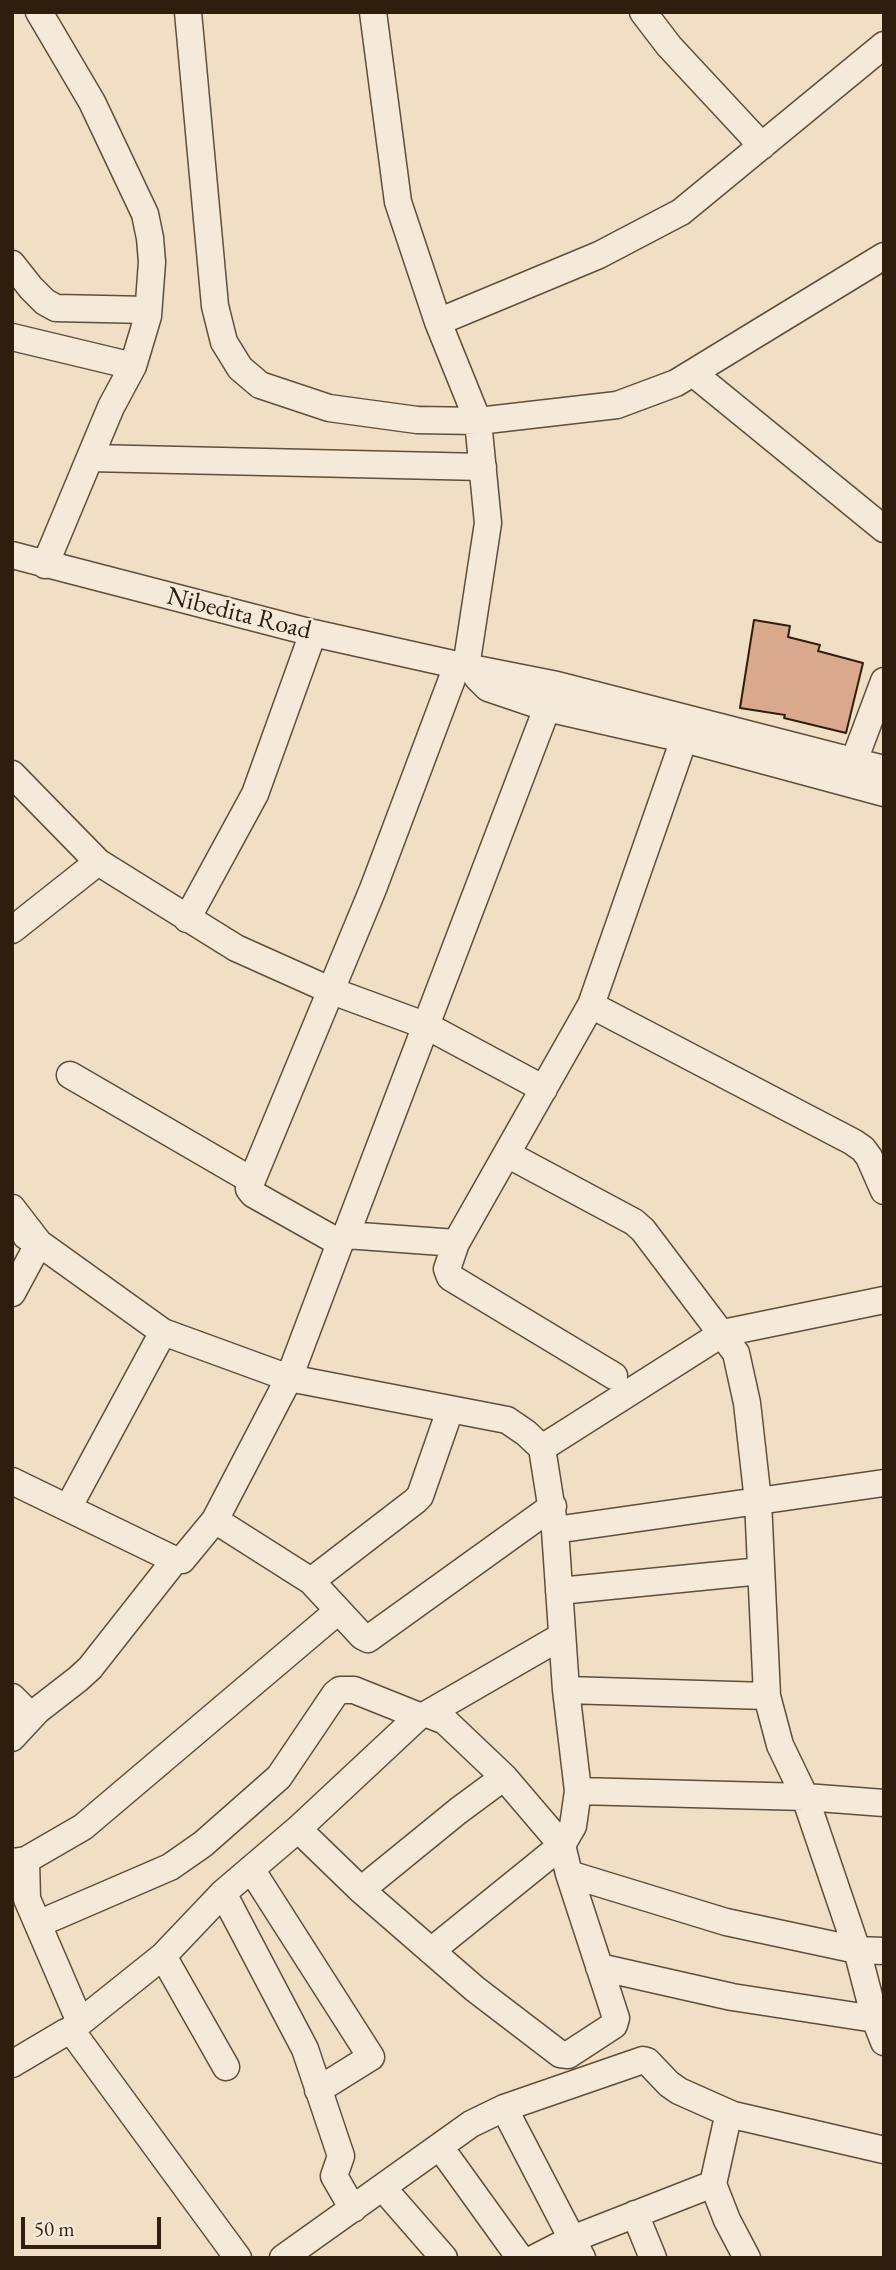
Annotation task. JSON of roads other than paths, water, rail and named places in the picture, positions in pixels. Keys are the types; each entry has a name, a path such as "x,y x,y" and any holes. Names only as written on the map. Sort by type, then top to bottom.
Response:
{"street":[{"path":"39,12 92,102 145,214 152,262 148,310 133,366 111,408 45,565"},
{"path":"188,12 215,306 224,342 240,368 260,385 329,408 417,421 478,421 617,405 693,373 884,256"},
{"path":"373,12 398,202 438,321 478,421 488,523 461,666 447,692 332,991 251,1180 250,1189 253,1194 343,1239 456,1243"},
{"path":"643,12 669,46 762,146"},
{"path":"438,321 599,255 681,212 884,44"},
{"path":"12,264 45,302 56,308 148,310"},
{"path":"12,337 133,366"},
{"path":"693,373 884,529"},
{"path":"90,458 483,467"},
{"name":"Nibedita Road","path":"12,555 313,633 557,685 884,769"},
{"path":"187,919 255,794 313,633"},
{"name":"Nibedita Road","path":"461,666 488,688 547,708 684,739 884,793"},
{"path":"854,761 884,681"},
{"path":"12,1481 175,1560 182,1560 215,1520 289,1378 547,708"},
{"path":"614,1376 450,1278 447,1269 456,1243 591,1005 684,739"},
{"path":"12,774 99,862 187,919 236,948 332,991 426,1026 544,1089"},
{"path":"12,930 99,862"},
{"path":"591,1005 853,1142 869,1157 884,1191"},
{"path":"70,1075 251,1180"},
{"path":"508,1154 634,1222 643,1230 736,1353 747,1403 758,1502 767,1696 780,1745 805,1797 857,1950 879,2031 599,1967"},
{"path":"12,1208 39,1243"},
{"path":"12,1230 39,1243 163,1332 289,1378 507,1420 527,1433 541,1448 554,1518 566,1690 578,1791 573,1826 562,1845 431,1951"},
{"path":"12,1293 39,1243"},
{"path":"541,1448 723,1334 884,1300"},
{"path":"68,1508 163,1332"},
{"path":"311,1581 420,1496 450,1410"},
{"path":"215,1520 311,1581 362,1636 368,1639 554,1518 758,1502 884,1483"},
{"path":"12,1738 31,1716 89,1668 175,1560"},
{"path":"559,1591 761,1571"},
{"path":"237,2258 72,2034 74,2027 27,1899 19,1861 83,1827 338,1611"},
{"path":"12,2064 74,2027 163,1956 223,1893 423,1715 562,1636"},
{"path":"38,1924 170,1867 203,1844 279,1777 335,1694 340,1690 354,1690 444,1721 504,1777 562,1845 616,2018 614,2025 568,2055 560,2054 475,1989 361,1890 298,1829"},
{"path":"566,1690 767,1696"},
{"path":"12,1697 31,1716"},
{"path":"361,1890 504,1777"},
{"path":"578,1791 805,1797 884,1803"},
{"path":"251,1868 371,2057 318,2090"},
{"path":"569,1874 726,1922 857,1950 884,1951"},
{"path":"223,1893 305,2049 341,2156 334,2176 353,2209"},
{"path":"163,1956 226,2067"},
{"path":"605,2031 613,2070"},
{"path":"284,2258 471,2124 504,2108 646,2060 669,2084 680,2091 733,2115 883,2149"},
{"path":"504,2108 577,2248"},
{"path":"733,2115 727,2121 713,2184 727,2220 747,2258"},
{"path":"440,2147 520,2258"},
{"path":"535,2258 577,2248 635,2214 713,2184"},
{"path":"383,2188 444,2258"},
{"path":"635,2214 653,2258"}]}
